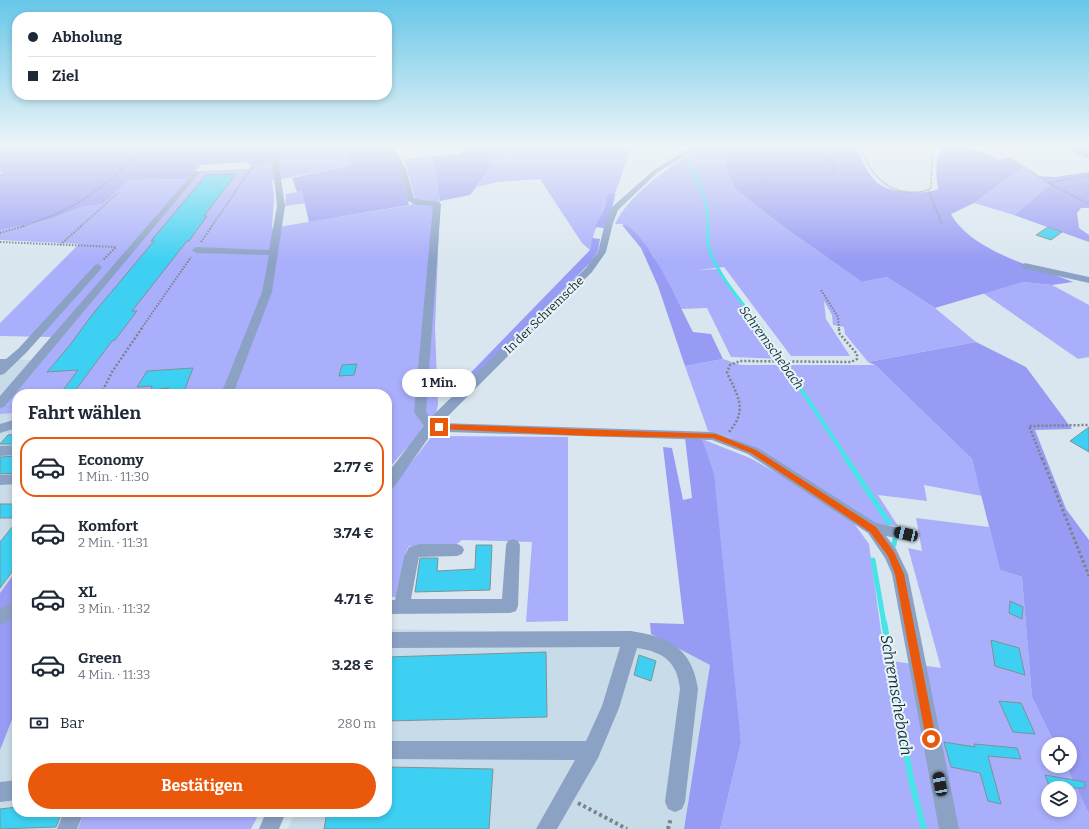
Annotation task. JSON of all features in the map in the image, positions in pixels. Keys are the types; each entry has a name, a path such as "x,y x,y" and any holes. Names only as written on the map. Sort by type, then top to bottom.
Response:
{"street":[{"path":"13,389 187,184"},
{"path":"229,389 267,292 281,206 278,184"},
{"path":"407,184 411,199 418,203 437,204 420,412 423,420 431,425 448,428 713,436 753,451 873,529 891,554 900,574 949,829"},
{"name":"In der Schremsche","path":"392,477 431,425 589,270 602,252 611,218 615,209 642,184"},
{"path":"196,250 273,253"},
{"path":"1025,266 1089,280"},
{"path":"0,371 5,362 27,346 98,267"},
{"path":"0,404 12,390"},
{"path":"0,428 12,424"},
{"path":"0,451 12,450"},
{"path":"0,480 12,479"},
{"path":"873,529 906,534"},
{"path":"458,550 420,550 414,552 411,556 394,607 510,606 513,545"},
{"path":"0,618 12,611"},
{"path":"392,640 631,639 651,641 670,650 684,665 689,678 685,737 675,802"},
{"path":"546,829 566,796 590,751 610,708 631,639"},
{"path":"392,750 590,751"},
{"path":"0,792 12,791"},
{"path":"67,829 72,817"},
{"path":"269,829 274,817"}],"path":[{"path":"0,233 50,217 85,199 106,184"},
{"path":"104,389 112,372 241,184"},
{"path":"882,184 885,186 906,191 928,190"},
{"path":"928,190 931,188 931,184"},
{"path":"1049,184 1089,204"},
{"path":"928,190 942,224"},
{"path":"60,245 119,192"},
{"path":"0,242 116,246 98,267"},
{"path":"713,436 728,433 735,426 741,414 741,405 727,374 730,365 740,361 851,362 858,359 857,354 839,333 838,317 821,290"},
{"path":"1089,425 1029,426 1089,576"},
{"path":"566,796 627,829"}],"shaded area":[{"path":"0,184 125,184 103,204 81,207 51,219 0,230"},
{"path":"125,184 272,184 274,196 272,228 411,205 415,198 411,184 437,184 440,201 435,328 438,405 435,417 392,464 392,389 12,389 12,413 0,414 0,396 51,337 0,336 0,323 79,244 0,240 0,230 51,219 81,207 103,204"},
{"path":"294,184 404,184 409,205 309,222 302,191 297,192"},
{"path":"437,184 479,184 470,195 440,201"},
{"path":"479,184 490,184 477,187"},
{"path":"543,184 619,184 615,194 608,195 593,236 590,250 582,243"},
{"path":"649,184 733,184 735,189 788,230 862,282 887,277 935,308 976,342 868,362 845,334 844,327 833,325 832,315 824,301 826,319 850,356 791,356 724,267 698,270 720,269 736,297 780,353 781,359 731,357 707,308 681,309 653,255 625,224 615,224 629,203"},
{"path":"733,184 880,184 897,191 917,193 938,189 937,184 1000,184 974,203 951,214 960,227 988,248 1023,264 1073,282 1052,285 1023,282 935,308 887,277 862,282 788,230 735,189"},
{"path":"1000,184 1048,184 1050,185 1014,215 974,203"},
{"path":"1048,184 1089,184 1089,208 1081,208 1077,213 1079,228 1089,235 1089,242 1014,215 1050,185"},
{"path":"302,191 306,203 285,206 286,194"},
{"path":"608,194 615,194 604,228 595,227 604,209"},
{"path":"625,224 636,233 655,259 672,289 693,332 711,334 723,359 685,366 658,286 641,248 622,225"},
{"path":"592,238 600,239 598,251 591,262 455,397 449,395 590,250"},
{"path":"1023,282 1052,285 1089,305 1089,357 1078,359 983,293"},
{"path":"976,342 1026,367 1072,429 1035,430 1066,509 1089,540 1089,814 1077,789 1077,781 1073,781 1069,773 1077,773 1077,737 1052,737 1032,697 1022,577 1000,570 972,459 875,365 868,362"},
{"path":"0,359 31,360 0,396"},
{"path":"723,359 741,365 875,365 972,459 982,496 924,485 927,501 878,495 898,526 874,524 729,437 708,431 685,366"},
{"path":"12,413 12,577 0,593 0,414"},
{"path":"432,436 568,437 568,621 526,622 532,542 462,540 454,546 409,546 406,552 397,597 392,597 392,491 400,477"},
{"path":"685,438 702,439 714,474 741,743 720,829 684,829 710,665 651,634 650,623 684,624 663,447 672,448 683,500 692,498"},
{"path":"702,439 750,458 797,484 853,522 869,544 885,660 941,668 908,548 922,551 916,518 989,527 1000,570 1022,577 1032,697 1052,737 1041,737 1041,773 1069,773 1073,781 1041,781 1041,817 1077,817 1077,789 1089,814 1089,829 720,829 741,743"},
{"path":"12,577 12,720 0,750 0,593"},
{"path":"392,629 651,634 710,665 684,829 287,829 293,817 392,817"},
{"path":"12,720 12,817 82,817 78,829 0,829 0,750"},
{"path":"82,817 257,817 251,829 78,829"}],"building":[{"path":"199,184 229,184 204,216 207,216 189,241 187,241 132,311 137,311 115,340 112,341 76,389 64,389 78,370 47,372 70,345 92,315 154,241 151,241"},
{"path":"1048,227 1062,232 1051,240 1036,235"},
{"path":"357,364 354,375 339,376 342,365"},
{"path":"193,368 185,389 151,389 152,386 137,387 147,371"},
{"path":"1089,427 1089,452 1070,441"},
{"path":"8,435 12,435 12,444 0,444"},
{"path":"12,456 12,473 0,474 0,457"},
{"path":"0,504 12,504 12,518 0,518"},
{"path":"12,527 12,572 0,588 0,542"},
{"path":"476,545 492,545 490,590 415,592 420,558 438,558 437,571 475,569"},
{"path":"1010,601 1023,607 1022,619 1009,613"},
{"path":"991,640 1019,648 1025,675 995,666"},
{"path":"546,652 547,717 392,721 392,657"},
{"path":"639,655 656,661 651,681 634,675"},
{"path":"999,701 1021,703 1035,734 1013,732"},
{"path":"944,742 975,747 974,744 1017,748 1021,759 988,756 1001,804 988,801 980,773 951,767"},
{"path":"392,767 493,769 489,829 324,829 326,817 392,817"},
{"path":"1045,775 1085,782 1085,788 1077,788 1077,781 1047,781"},
{"path":"12,808 12,817 60,817 56,827 0,829 0,809"}],"waterway":[{"name":"Schremschebach","path":"698,184 707,208 708,245 712,258 724,279 762,329"},
{"name":"Schremschebach","path":"761,328 847,459"},
{"name":"Schremschebach","path":"846,458 889,523"},
{"name":"Schremschebach","path":"894,545 895,538"},
{"name":"Schremschebach","path":"873,560 884,623"},
{"name":"Schremschebach","path":"884,622 911,780 924,829"}],"route":[{"path":"439,427 713,436 753,451 873,529 891,554 900,574 931,739"}]}
